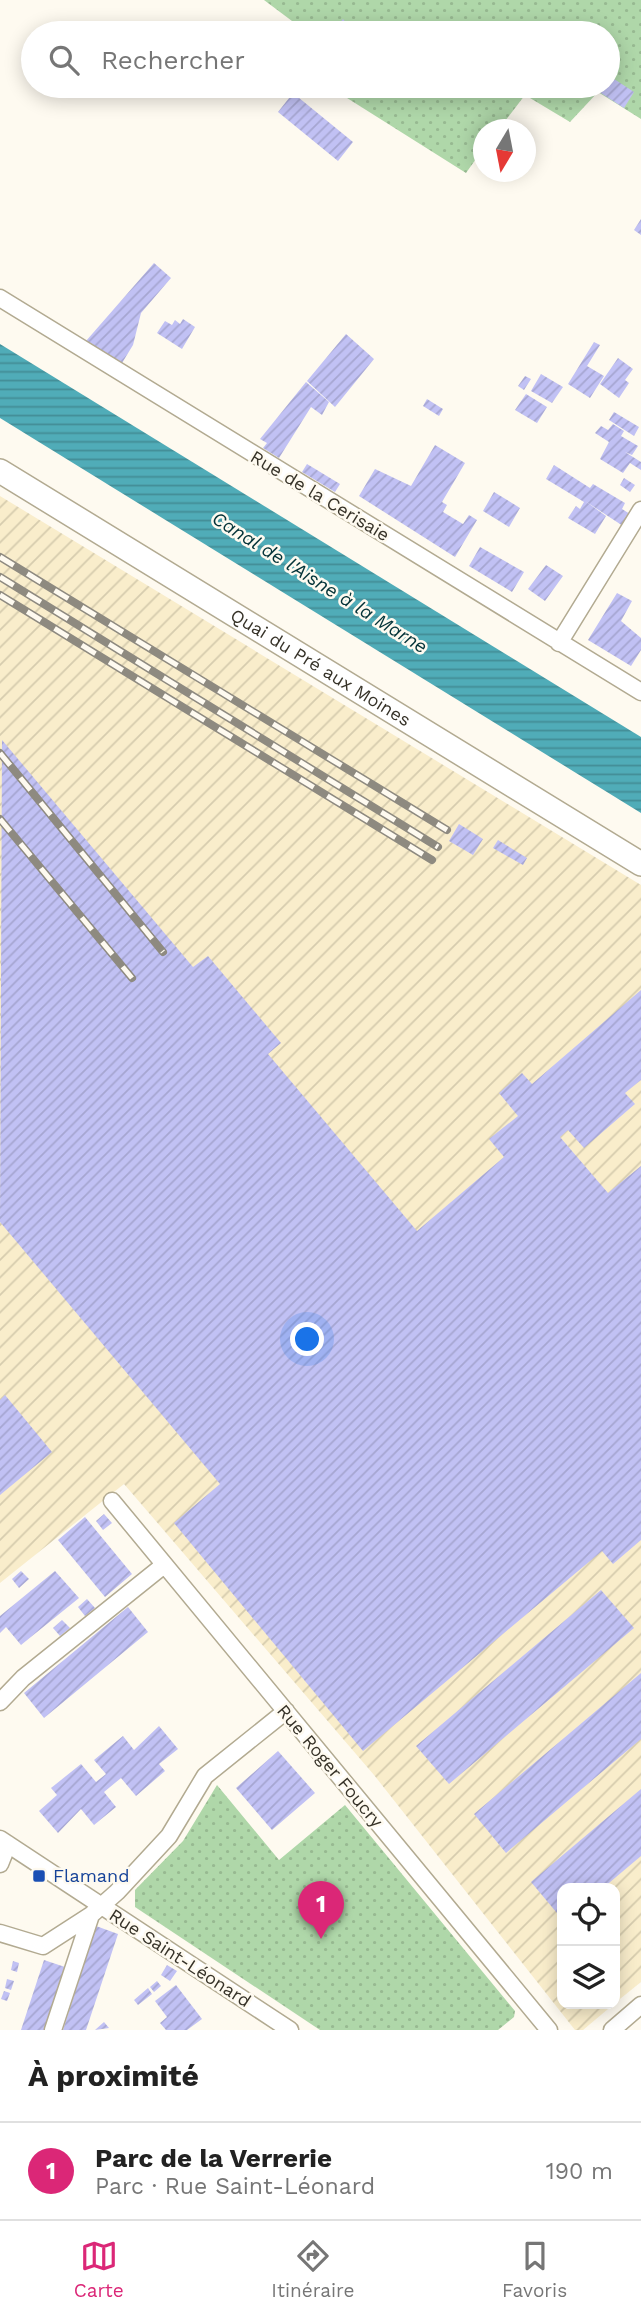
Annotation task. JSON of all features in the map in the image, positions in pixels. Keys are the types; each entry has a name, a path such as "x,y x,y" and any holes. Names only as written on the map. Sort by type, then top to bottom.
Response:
{"street":[{"name":"Rue de la Cerisaie","path":"0,299 641,692"},
{"name":"Quai du Pré aux Moines","path":"0,471 641,864"},
{"path":"559,643 641,510"},
{"name":"Rue Roger Foucry","path":"112,1501 549,2030"},
{"path":"0,1702 23,1678 164,1565"},
{"path":"0,1933 43,1946 97,1911 169,1836 205,1776 286,1711"},
{"path":"0,1864 4,1841"},
{"name":"Rue Saint-Léonard","path":"4,1841 97,1911 279,2027"},
{"path":"53,2030 97,1911"},
{"path":"612,2030 641,2005"}],"shaded area":[{"path":"0,496 641,885 641,1982 620,1999 620,1883 557,1883 557,2007 374,1775 124,1484 0,1583"},
{"path":"558,2009 608,2009 583,2030 575,2030"}],"green space":[{"path":"264,0 641,0 641,119 608,98 620,98 620,21 292,21"},
{"path":"347,98 523,98 507,119 473,119 473,163 466,173"},
{"path":"530,98 592,98 570,122"},
{"path":"217,1785 279,1860 345,1805 515,2011 514,2017 498,2030 320,2030 135,1907 135,1890 183,1841"}],"water":[{"name":"Canal de l'Aisne à la Marne","path":"0,344 641,737 641,813 0,418"}],"building":[{"path":"620,83 634,92 624,108 609,98 620,98"},
{"path":"289,98 299,98 353,142 338,161 278,112"},
{"path":"641,219 641,235 634,230"},
{"path":"154,263 171,278 141,313 133,345 122,363 86,341"},
{"path":"183,319 195,327 182,349 157,333 165,321 172,325 175,320 180,324"},
{"path":"346,334 374,359 335,407 307,381"},
{"path":"594,342 600,345 587,366 604,376 590,398 568,384"},
{"path":"618,358 633,369 625,380 629,383 619,398 600,384"},
{"path":"541,374 563,387 552,403 531,391"},
{"path":"525,376 531,379 524,390 518,386"},
{"path":"306,382 329,402 322,415 311,407 279,458 263,448 267,443 260,439"},
{"path":"526,394 547,407 537,423 515,410"},
{"path":"427,399 443,409 439,416 423,406"},
{"path":"614,412 639,427 634,436 609,420"},
{"path":"613,424 624,431 621,436 638,446 632,455 625,452 641,462 641,470 630,463 623,473 600,459 609,442 595,433 601,426 608,430"},
{"path":"435,445 465,463 442,502 447,505 443,512 463,524 469,515 477,520 455,557 359,496 375,469 411,486"},
{"path":"307,464 340,484 335,492 302,472"},
{"path":"554,465 590,488 593,484 625,503 622,509 630,514 623,526 585,501 606,516 595,534 568,518 576,506 580,509 584,502 546,479"},
{"path":"624,478 635,485 630,492 620,485"},
{"path":"494,492 520,508 509,527 483,511"},
{"path":"480,547 524,572 512,592 469,566"},
{"path":"546,565 563,576 545,601 528,589"},
{"path":"617,593 632,601 621,621 641,638 641,650 631,666 588,640"},
{"path":"2,740 193,967 208,956 281,1043 268,1054 417,1231 504,1157 489,1139 518,1116 499,1093 522,1073 532,1084 641,990 641,1080 625,1093 635,1104 584,1148 568,1130 560,1137 608,1193 641,1166 641,1540 613,1564 602,1551 363,1751 174,1523 220,1484 0,1222"},
{"path":"459,824 483,839 473,855 449,841"},
{"path":"498,840 527,858 523,865 493,848"},
{"path":"5,1395 52,1452 0,1495 0,1400"},
{"path":"104,1514 112,1523 103,1530 96,1521"},
{"path":"85,1517 132,1574 105,1597 58,1540"},
{"path":"21,1571 29,1579 19,1588 12,1579"},
{"path":"55,1571 79,1598 21,1645 6,1627 0,1633 0,1616"},
{"path":"601,1590 634,1628 449,1784 416,1746"},
{"path":"87,1599 95,1608 85,1616 78,1607"},
{"path":"128,1607 148,1632 44,1718 24,1693"},
{"path":"62,1620 70,1628 60,1636 53,1628"},
{"path":"641,1673 641,1739 506,1853 474,1814"},
{"path":"159,1726 178,1749 159,1764 165,1771 136,1796 121,1778 104,1792 116,1807 94,1825 81,1809 58,1833 39,1811 57,1795 51,1788 81,1764 96,1782 106,1774 94,1760 123,1736 134,1750"},
{"path":"278,1751 315,1793 272,1830 236,1788"},
{"path":"641,1789 641,1856 609,1883 557,1883 557,1913 531,1882"},
{"path":"96,1926 118,1934 86,2030 63,2030"},
{"path":"44,1960 65,1967 62,1977 44,2030 21,2030"},
{"path":"13,1961 19,1963 17,1972 11,1970"},
{"path":"167,1965 177,1971 170,1981 161,1975"},
{"path":"7,1979 14,1981 11,1990 5,1988"},
{"path":"157,1981 161,1986 154,1992 150,1987"},
{"path":"176,1985 202,2019 187,2030 166,2030 160,2023 167,2017 155,2001"},
{"path":"148,1988 152,1994 138,2005 134,2000"},
{"path":"4,1991 10,1993 7,2001 1,1999"},
{"path":"104,2022 109,2028 95,2030"}],"railway":[{"path":"0,557 447,830"},
{"path":"0,577 438,847"},
{"path":"0,595 432,860"},
{"path":"0,753 163,952"},
{"path":"0,819 132,978"}],"place":[{"name":"Flamand","path":"39,1876"},
{"name":"Parc de la Verrerie","path":"321,1939"}]}
